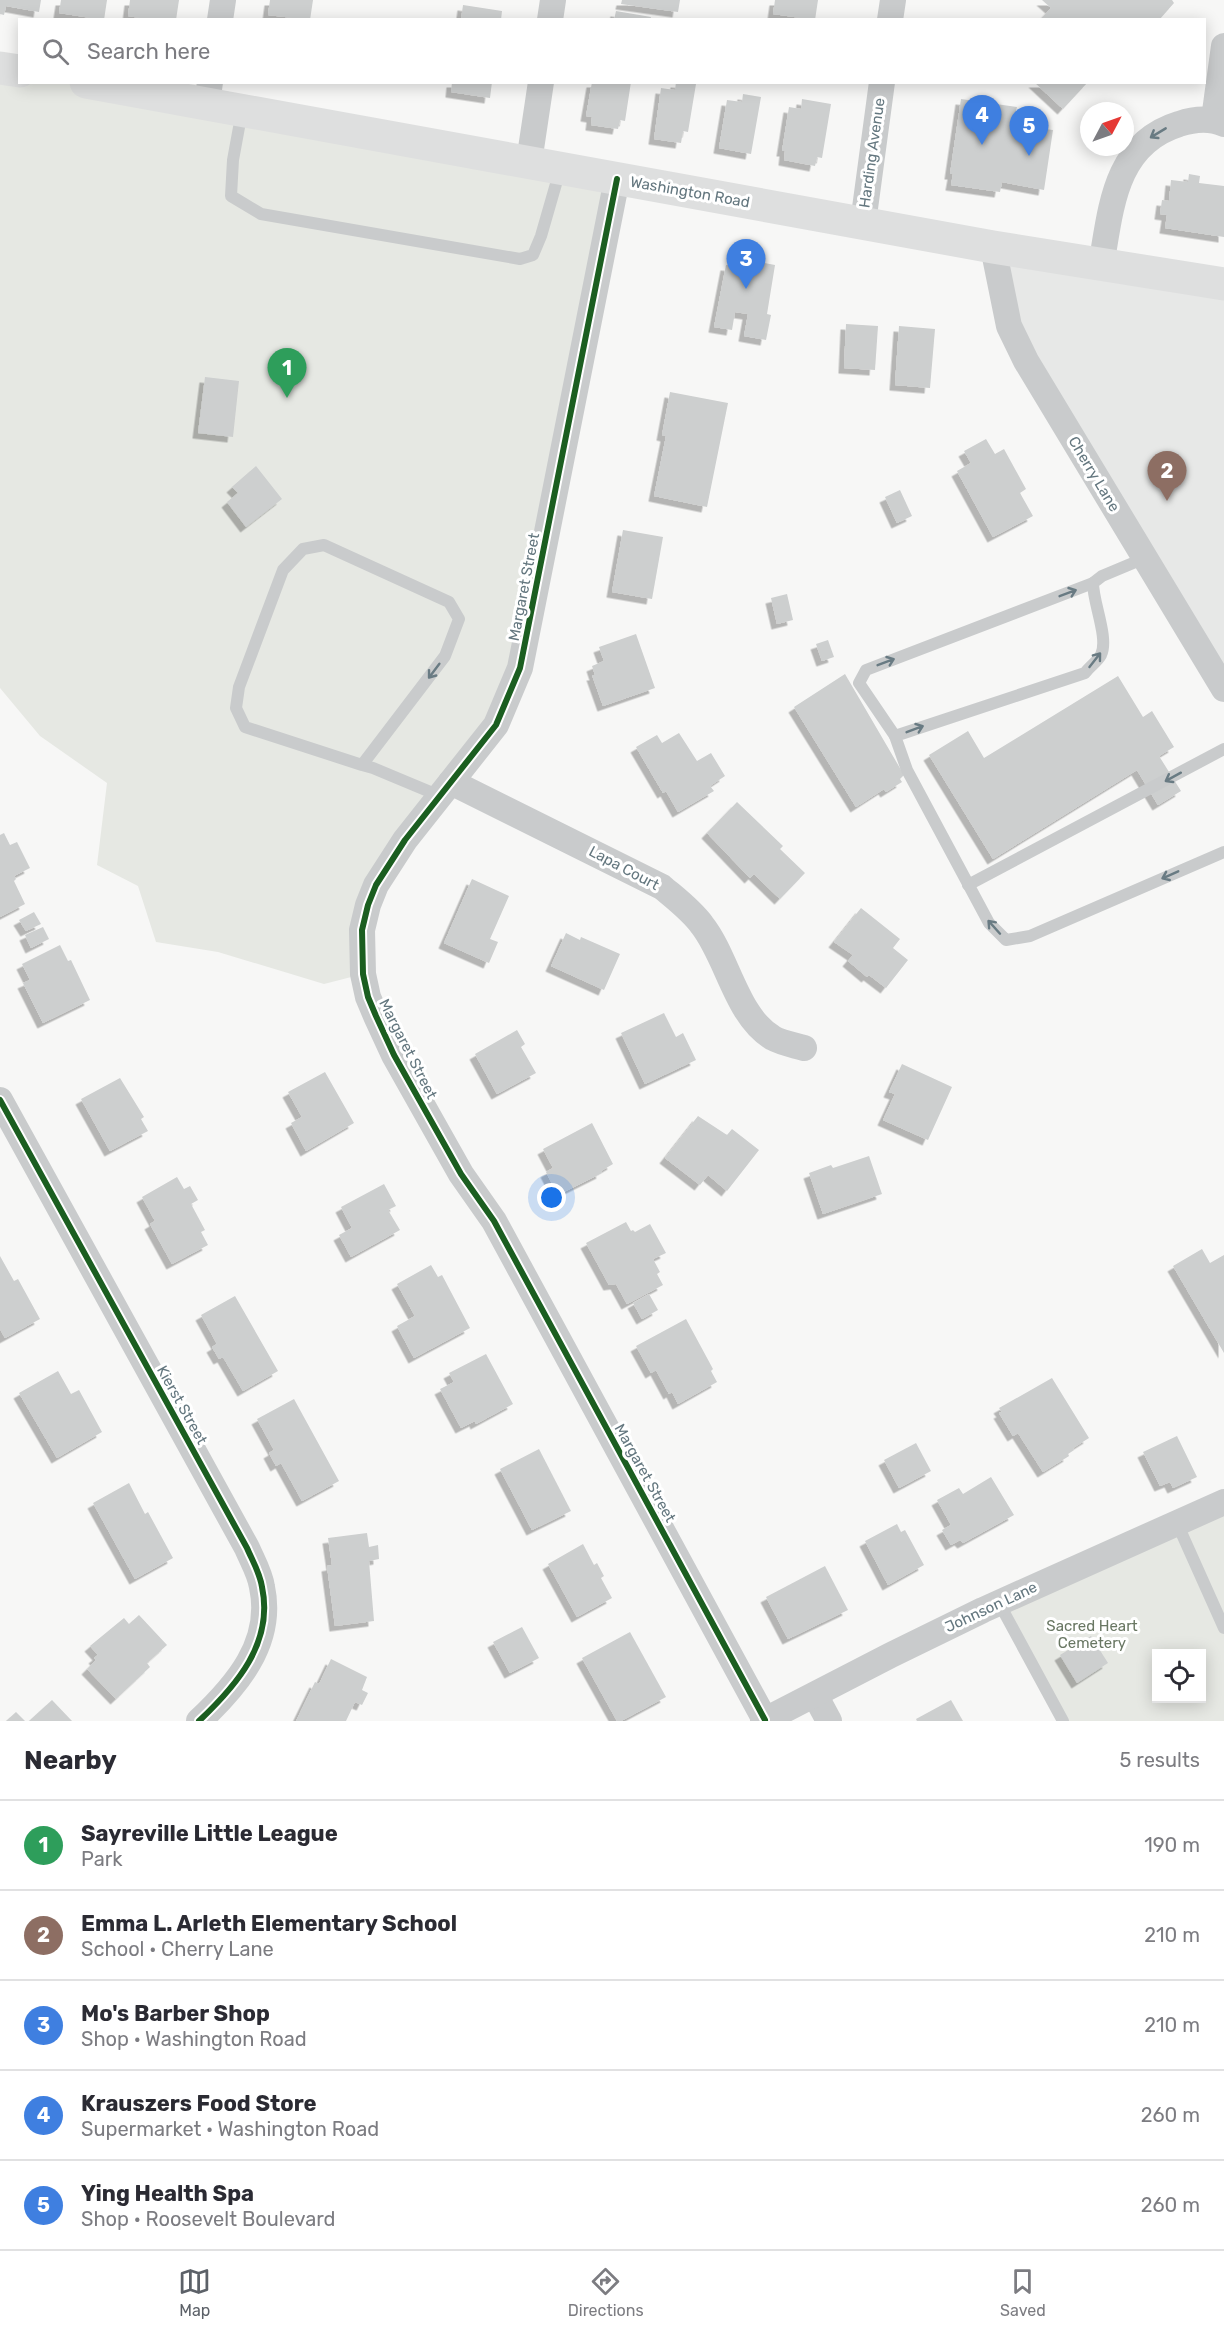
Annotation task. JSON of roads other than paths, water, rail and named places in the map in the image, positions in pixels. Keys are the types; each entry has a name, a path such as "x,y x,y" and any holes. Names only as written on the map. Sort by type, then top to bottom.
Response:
{"main road":[{"path":"0,68 18,71"},
{"name":"Washington Road","path":"108,84 208,93 242,110 993,247 1224,284"}],"street":[{"path":"220,18 223,0"},
{"path":"550,18 553,0"},
{"path":"890,18 893,0"},
{"path":"1101,266 1115,191 1132,156 1143,142 1164,128 1189,121 1219,122 1224,46"},
{"path":"529,162 541,84"},
{"name":"Harding Avenue","path":"863,223 882,84"},
{"name":"Margaret Street","path":"617,179 520,668 496,725 445,789 376,885 368,905 363,930 363,974 368,997 394,1054 468,1186 494,1221 764,1720"},
{"name":"Cherry Lane","path":"993,247 1009,326 1026,362 1224,689"},
{"name":"Lapa Court","path":"445,789 662,887 686,907 703,926 756,1025 774,1039 804,1048"},
{"name":"Kierst Street","path":"0,1100 247,1548 262,1587 262,1625 250,1661 226,1695 199,1721"},
{"name":"Johnson Lane","path":"764,1720 999,1603 1224,1503"},
{"path":"815,1695 829,1721"}],"lane":[{"path":"242,110 233,160 231,196 261,214 520,259 533,255 541,236 560,168"},
{"path":"362,765 445,656 459,618 449,602 324,545 303,549 283,570 239,687 236,708 245,727 362,765 445,789"},
{"path":"1145,558 1102,576 1093,583 866,670 859,683 895,736 907,770 989,923 1006,940 1030,936 1224,852"},
{"path":"895,736 1085,673 1101,654 1102,628 1093,597 1093,583"},
{"path":"968,885 1224,749"},
{"path":"1177,1523 1224,1628"},
{"path":"999,1603 1062,1721"}],"place":[{"name":"Krauszers Food Store","path":"982,145"},
{"name":"Ying Health Spa","path":"1029,156"},
{"name":"Mo's Barber Shop","path":"746,289"},
{"name":"Sayreville Little League","path":"287,398"},
{"name":"Emma L. Arleth Elementary School","path":"1167,501"}],"park label":[{"name":"Sacred Heart Cemetery","path":"1092,1634"}]}
